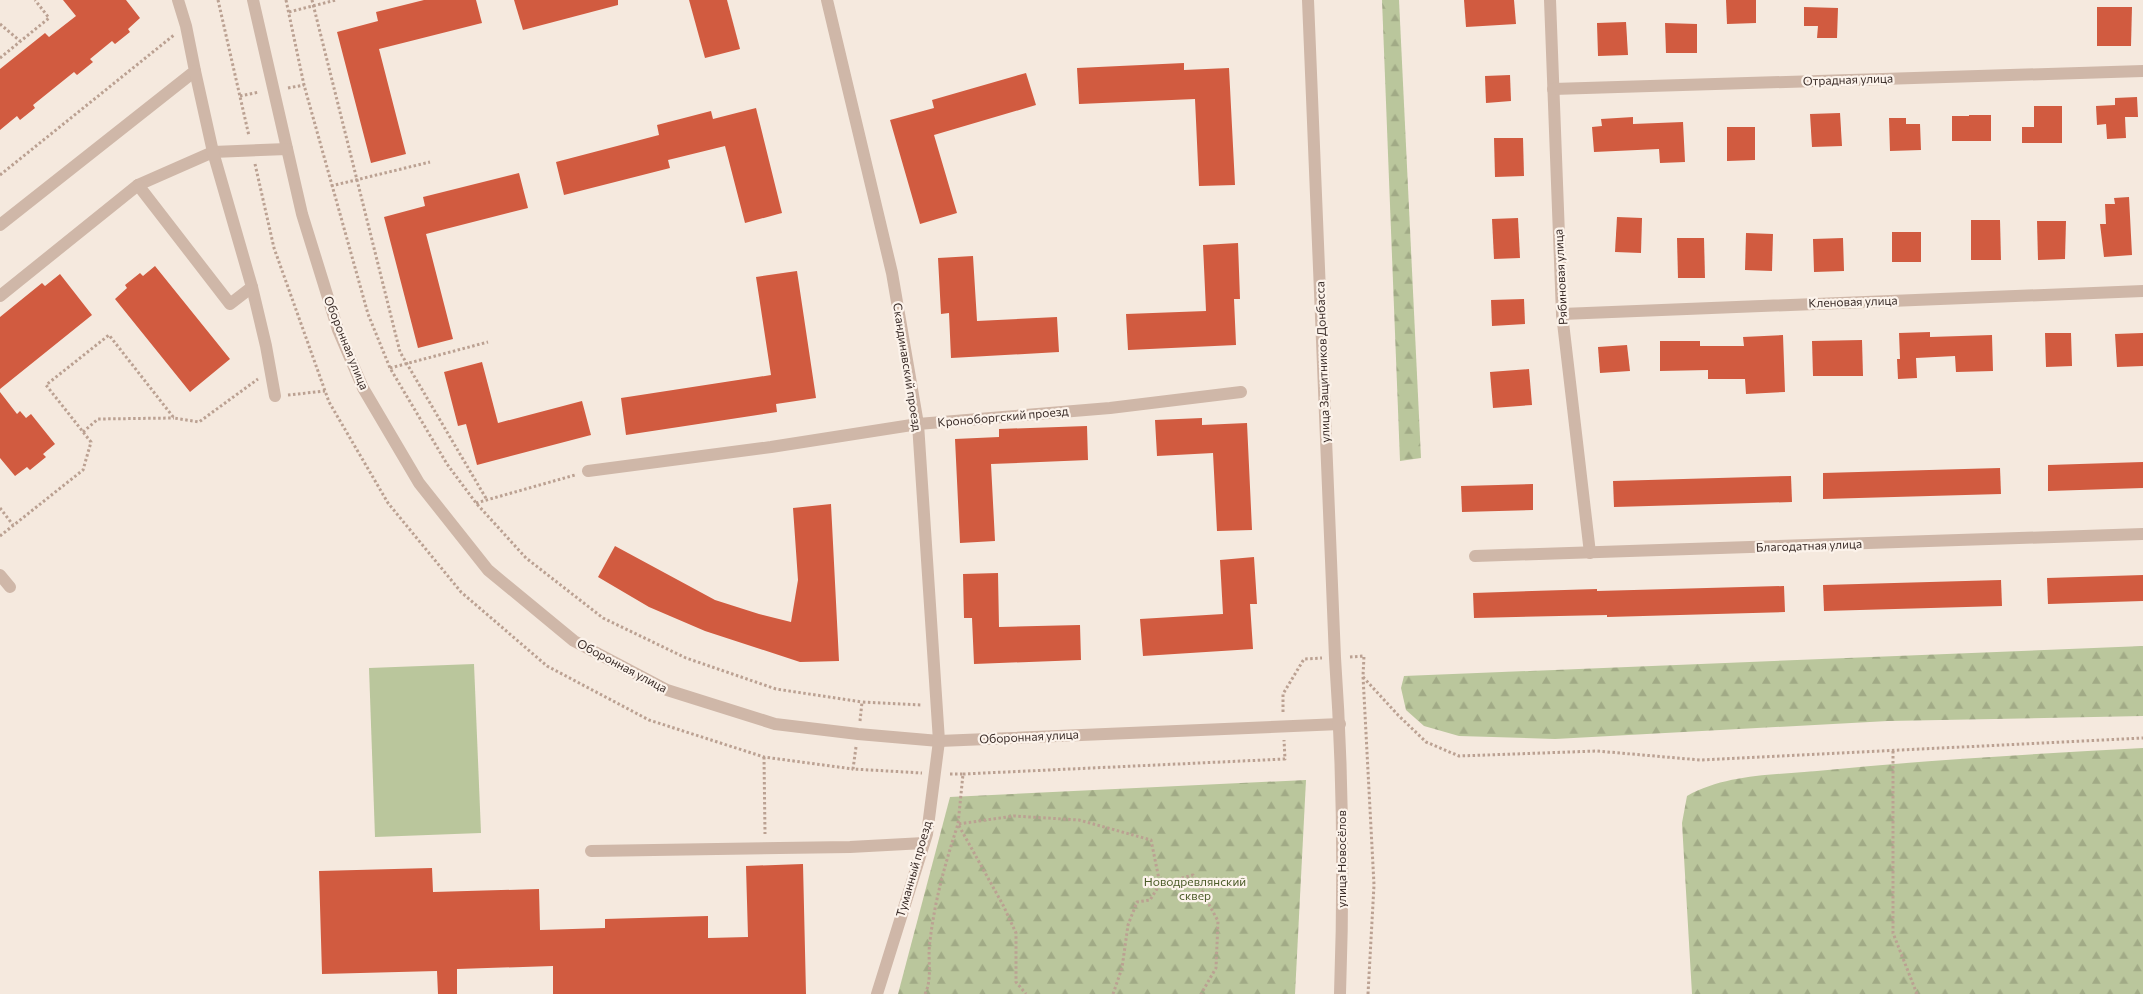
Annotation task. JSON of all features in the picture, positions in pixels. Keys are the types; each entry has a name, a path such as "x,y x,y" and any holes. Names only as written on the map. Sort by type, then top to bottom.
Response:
{"street":[{"path":"178,0 186,26 213,152 252,287 274,396"},
{"name":"Оборонная улица","path":"253,0 302,214 318,271 338,330 363,388 419,483 488,570 574,641 667,690 775,724 939,741 1340,724"},
{"name":"Скандинавский проезд","path":"827,0 892,273 918,424 939,741"},
{"name":"улица Защитников Донбасса","path":"1308,0 1335,658 1340,724"},
{"name":"Рябиновая улица","path":"1550,0 1562,314 1590,553"},
{"path":"0,225 195,71"},
{"name":"Отрадная улица","path":"1553,89 2143,71"},
{"path":"0,296 138,185 213,152 287,149"},
{"path":"138,185 230,304 252,287"},
{"name":"Кленовая улица","path":"1562,314 2143,291"},
{"name":"Кроноборгский проезд","path":"588,471 771,447 918,424 1110,408 1241,392"},
{"name":"Благодатная улица","path":"1475,556 2143,534"},
{"path":"0,575 10,587"},
{"name":"улица Новосёлов","path":"1340,724 1344,880 1340,994"},
{"name":"Туманный проезд","path":"877,994 924,843 939,741"},
{"path":"591,851 924,843"}],"path":[{"path":"0,58 49,18 35,0"},
{"path":"218,0 274,248 329,402 388,502 461,592 547,666 649,720 764,757 853,769"},
{"path":"286,0 304,85 368,314 390,368 447,464 476,503 526,558 603,618 686,658 776,689 862,702"},
{"path":"312,0 400,352 488,500"},
{"path":"289,12 336,0"},
{"path":"0,24 20,41"},
{"path":"0,175 186,26"},
{"path":"331,186 430,162"},
{"path":"0,536 83,470 91,442 46,385 109,335 174,418"},
{"path":"390,368 488,342"},
{"path":"83,432 98,419 174,418 199,422 270,370"},
{"path":"274,396 325,391"},
{"path":"476,503 588,471"},
{"path":"0,508 14,525"},
{"path":"963,774 1286,759 1283,694 1304,659 1364,656 1363,676 1374,885 1368,994"},
{"path":"1363,676 1398,715 1426,742 1459,756 1597,751 1700,760 2143,738"},
{"path":"923,696 924,706"},
{"path":"1893,751 1893,934 1918,994"},
{"path":"764,757 766,848"},
{"path":"925,994 928,987 929,942 942,873 958,824 1014,816 1079,820 1151,840 1160,884 1150,900 1137,902 1128,925 1122,968 1113,994"},
{"path":"1160,884 1192,876 1218,921 1216,968 1201,994"}],"green space":[{"path":"1382,0 1399,0 1421,458 1400,461"},
{"path":"2143,646 2143,716 1888,721 1555,739 1459,736 1424,726 1406,710 1401,688 1404,676"},
{"path":"474,664 481,833 375,837 369,668"},
{"path":"2143,748 2143,994 1692,994 1682,823 1687,796 1718,783 1767,775 1939,760"},
{"name":"Новодревлянский сквер","path":"1306,780 1295,994 898,994 950,797"}],"building":[{"path":"63,0 126,0 140,18 128,29 130,32 115,44 112,41 90,59 93,62 77,75 74,72 33,105 35,108 20,120 17,116 0,130 0,69 45,33 49,37 76,16"},
{"path":"424,0 476,0 482,23 379,49 406,154 371,163 337,32 378,21 376,12"},
{"path":"514,0 618,0 618,5 523,30"},
{"path":"689,0 727,0 740,49 705,58"},
{"path":"1464,0 1514,0 1516,24 1466,27"},
{"path":"1726,0 1756,0 1756,23 1727,24"},
{"path":"1804,7 1838,8 1837,38 1817,38 1818,26 1804,26"},
{"path":"2097,7 2132,7 2131,46 2097,46"},
{"path":"1626,22 1628,55 1598,56 1597,23"},
{"path":"1665,23 1697,24 1697,53 1666,53"},
{"path":"1184,63 1184,70 1229,68 1235,185 1199,186 1195,99 1079,104 1077,68"},
{"path":"1026,73 1036,105 934,135 957,213 920,224 890,120 934,108 932,100"},
{"path":"1510,75 1511,101 1486,103 1485,76"},
{"path":"2137,97 2138,117 2125,117 2126,138 2107,139 2106,124 2097,125 2096,106 2115,105 2115,98"},
{"path":"2034,106 2062,106 2062,143 2022,143 2022,127 2034,127"},
{"path":"756,108 782,213 745,223 725,146 668,160 670,168 564,195 556,162 659,135 657,125 711,111 713,119"},
{"path":"1840,113 1842,146 1812,147 1810,114"},
{"path":"1991,115 1991,141 1952,141 1952,116"},
{"path":"1633,117 1633,124 1683,122 1685,162 1660,163 1659,149 1594,152 1592,127 1602,126 1601,119"},
{"path":"1889,118 1906,118 1906,124 1920,124 1921,150 1890,151"},
{"path":"1727,127 1755,127 1755,160 1727,161"},
{"path":"1494,138 1523,138 1524,176 1495,177"},
{"path":"519,173 528,208 426,234 453,339 418,348 384,217 425,206 423,197"},
{"path":"2129,197 2132,255 2104,257 2100,224 2106,224 2105,204 2115,204 2114,198"},
{"path":"1617,217 1642,218 1641,253 1615,252"},
{"path":"1518,218 1520,258 1494,259 1492,219"},
{"path":"1971,220 2000,220 2001,260 1971,260"},
{"path":"2037,221 2066,221 2065,259 2038,260"},
{"path":"1892,232 1921,232 1921,262 1892,262"},
{"path":"1746,233 1773,234 1772,271 1745,270"},
{"path":"1677,238 1704,238 1705,278 1678,278"},
{"path":"1843,238 1844,271 1814,272 1813,239"},
{"path":"1238,243 1240,299 1234,299 1236,345 1128,350 1126,314 1206,311 1203,245"},
{"path":"973,256 977,321 1057,317 1059,352 951,358 949,313 941,314 938,258"},
{"path":"155,266 230,359 190,392 115,299 127,288 125,285 140,273 143,276"},
{"path":"797,271 816,398 776,404 777,412 626,435 621,398 771,375 756,277"},
{"path":"60,274 92,315 0,389 0,317 42,283 45,286"},
{"path":"1524,299 1525,324 1492,326 1491,300"},
{"path":"1930,332 1930,337 1992,335 1993,371 1956,372 1955,356 1916,358 1917,378 1898,379 1897,359 1900,359 1899,333"},
{"path":"2045,333 2071,333 2072,366 2046,367"},
{"path":"2143,333 2143,366 2117,367 2115,334"},
{"path":"1783,335 1785,392 1746,394 1745,379 1708,379 1708,370 1660,371 1660,341 1700,341 1700,346 1744,346 1743,337"},
{"path":"1862,340 1863,376 1813,376 1812,341"},
{"path":"1627,345 1630,371 1600,373 1598,347"},
{"path":"482,362 498,423 582,401 591,435 477,465 466,424 458,426 444,372"},
{"path":"1529,369 1532,405 1493,408 1490,372"},
{"path":"0,392 17,414 20,411 26,418 31,414 55,444 43,454 46,457 30,470 27,467 15,476 0,458"},
{"path":"1202,418 1202,425 1247,423 1252,530 1217,531 1213,453 1157,456 1155,420"},
{"path":"1087,426 1088,460 991,464 995,541 960,543 955,439 999,437 999,429"},
{"path":"2143,462 2143,488 2048,491 2048,465"},
{"path":"2000,468 2001,494 1823,499 1823,473"},
{"path":"1791,476 1792,502 1614,507 1613,481"},
{"path":"1533,484 1533,510 1462,512 1461,486"},
{"path":"831,504 839,661 800,662 705,631 649,607 598,577 615,546 715,600 791,622 798,580 793,508"},
{"path":"1254,557 1257,604 1250,604 1253,649 1143,656 1140,619 1223,614 1220,560"},
{"path":"998,573 999,627 1080,625 1081,660 974,664 972,618 964,618 963,574"},
{"path":"2143,575 2143,601 2048,604 2047,578"},
{"path":"2001,580 2002,606 1824,611 1823,585"},
{"path":"1784,586 1785,612 1607,617 1607,615 1474,618 1473,593"},
{"path":"803,864 806,994 553,994 553,966 457,969 457,994 438,994 437,971 322,974 319,871 432,868 433,892 539,889 540,930 605,928 605,919 708,916 708,938 748,937 746,866"}]}
